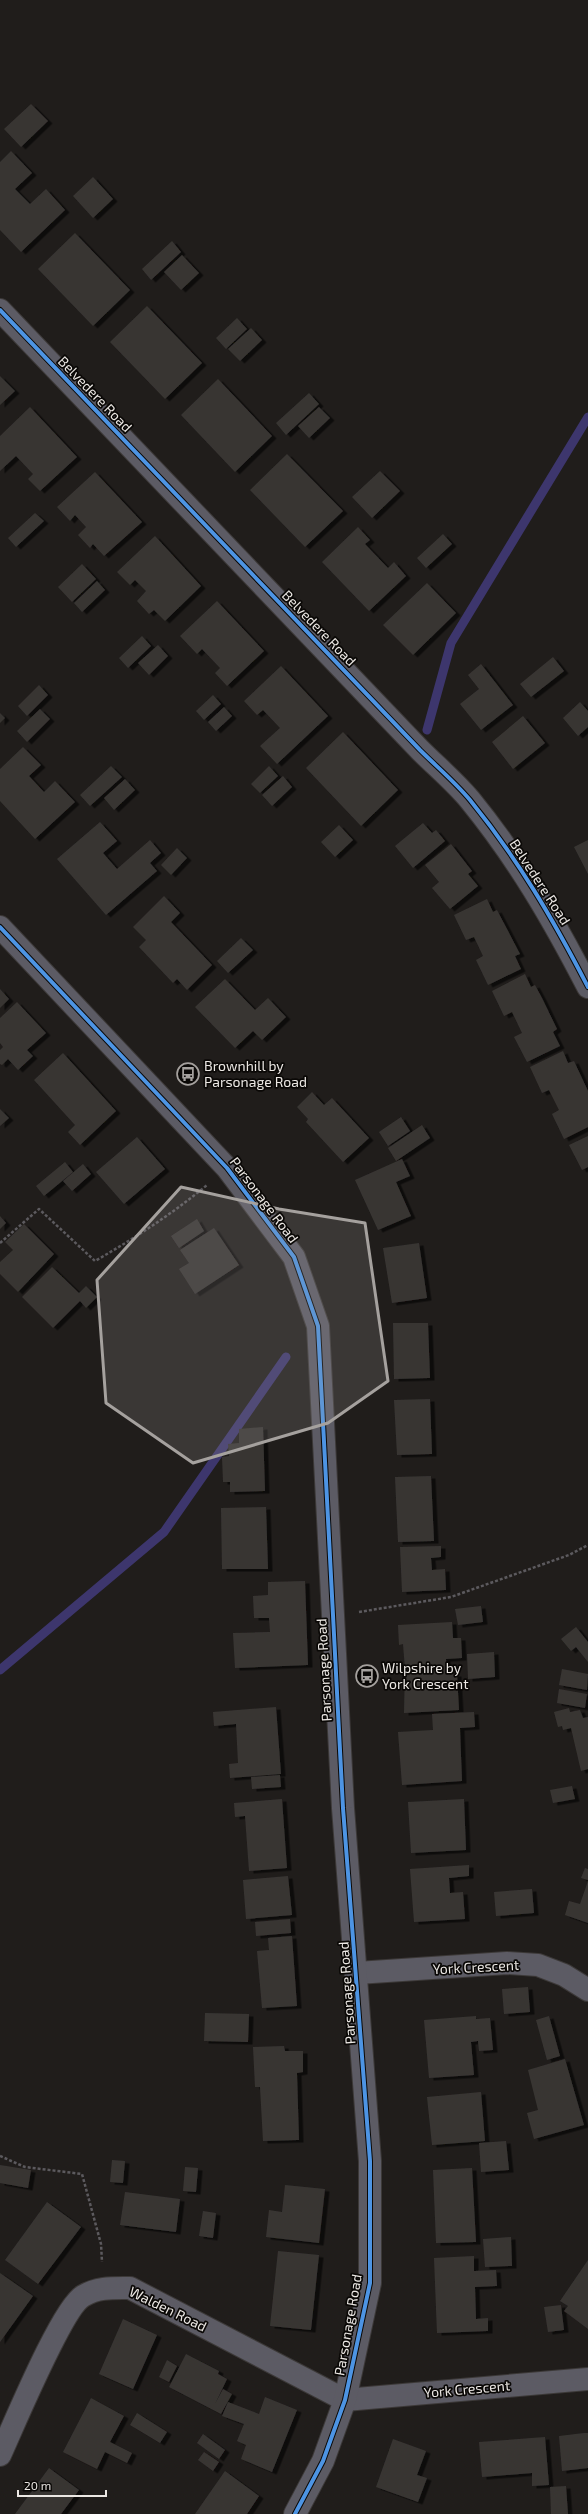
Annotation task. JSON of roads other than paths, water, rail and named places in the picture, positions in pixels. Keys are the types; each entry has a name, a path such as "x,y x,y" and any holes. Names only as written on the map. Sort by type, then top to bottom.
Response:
{"street":[{"name":"Belvedere Road","path":"0,310 414,744 468,798 523,870 563,937 588,987"},
{"name":"Parsonage Road","path":"0,927 227,1168 294,1257 318,1326 343,1808 357,1974 370,2161 370,2283 345,2400 323,2461 295,2514"},
{"name":"York Crescent","path":"357,1974 507,1963 538,1965 564,1975 588,1990"},
{"name":"Walden Road","path":"0,2455 58,2331 81,2297 102,2288 130,2288 345,2400"},
{"name":"York Crescent","path":"345,2400 588,2378"}],"waterway":[{"path":"427,730 451,643 588,417"},
{"path":"0,1670 164,1532 286,1357"}],"place":[{"name":"Brownhill by Parsonage Road","path":"188,1074"},
{"name":"Wilpshire by York Crescent","path":"367,1676"}]}
